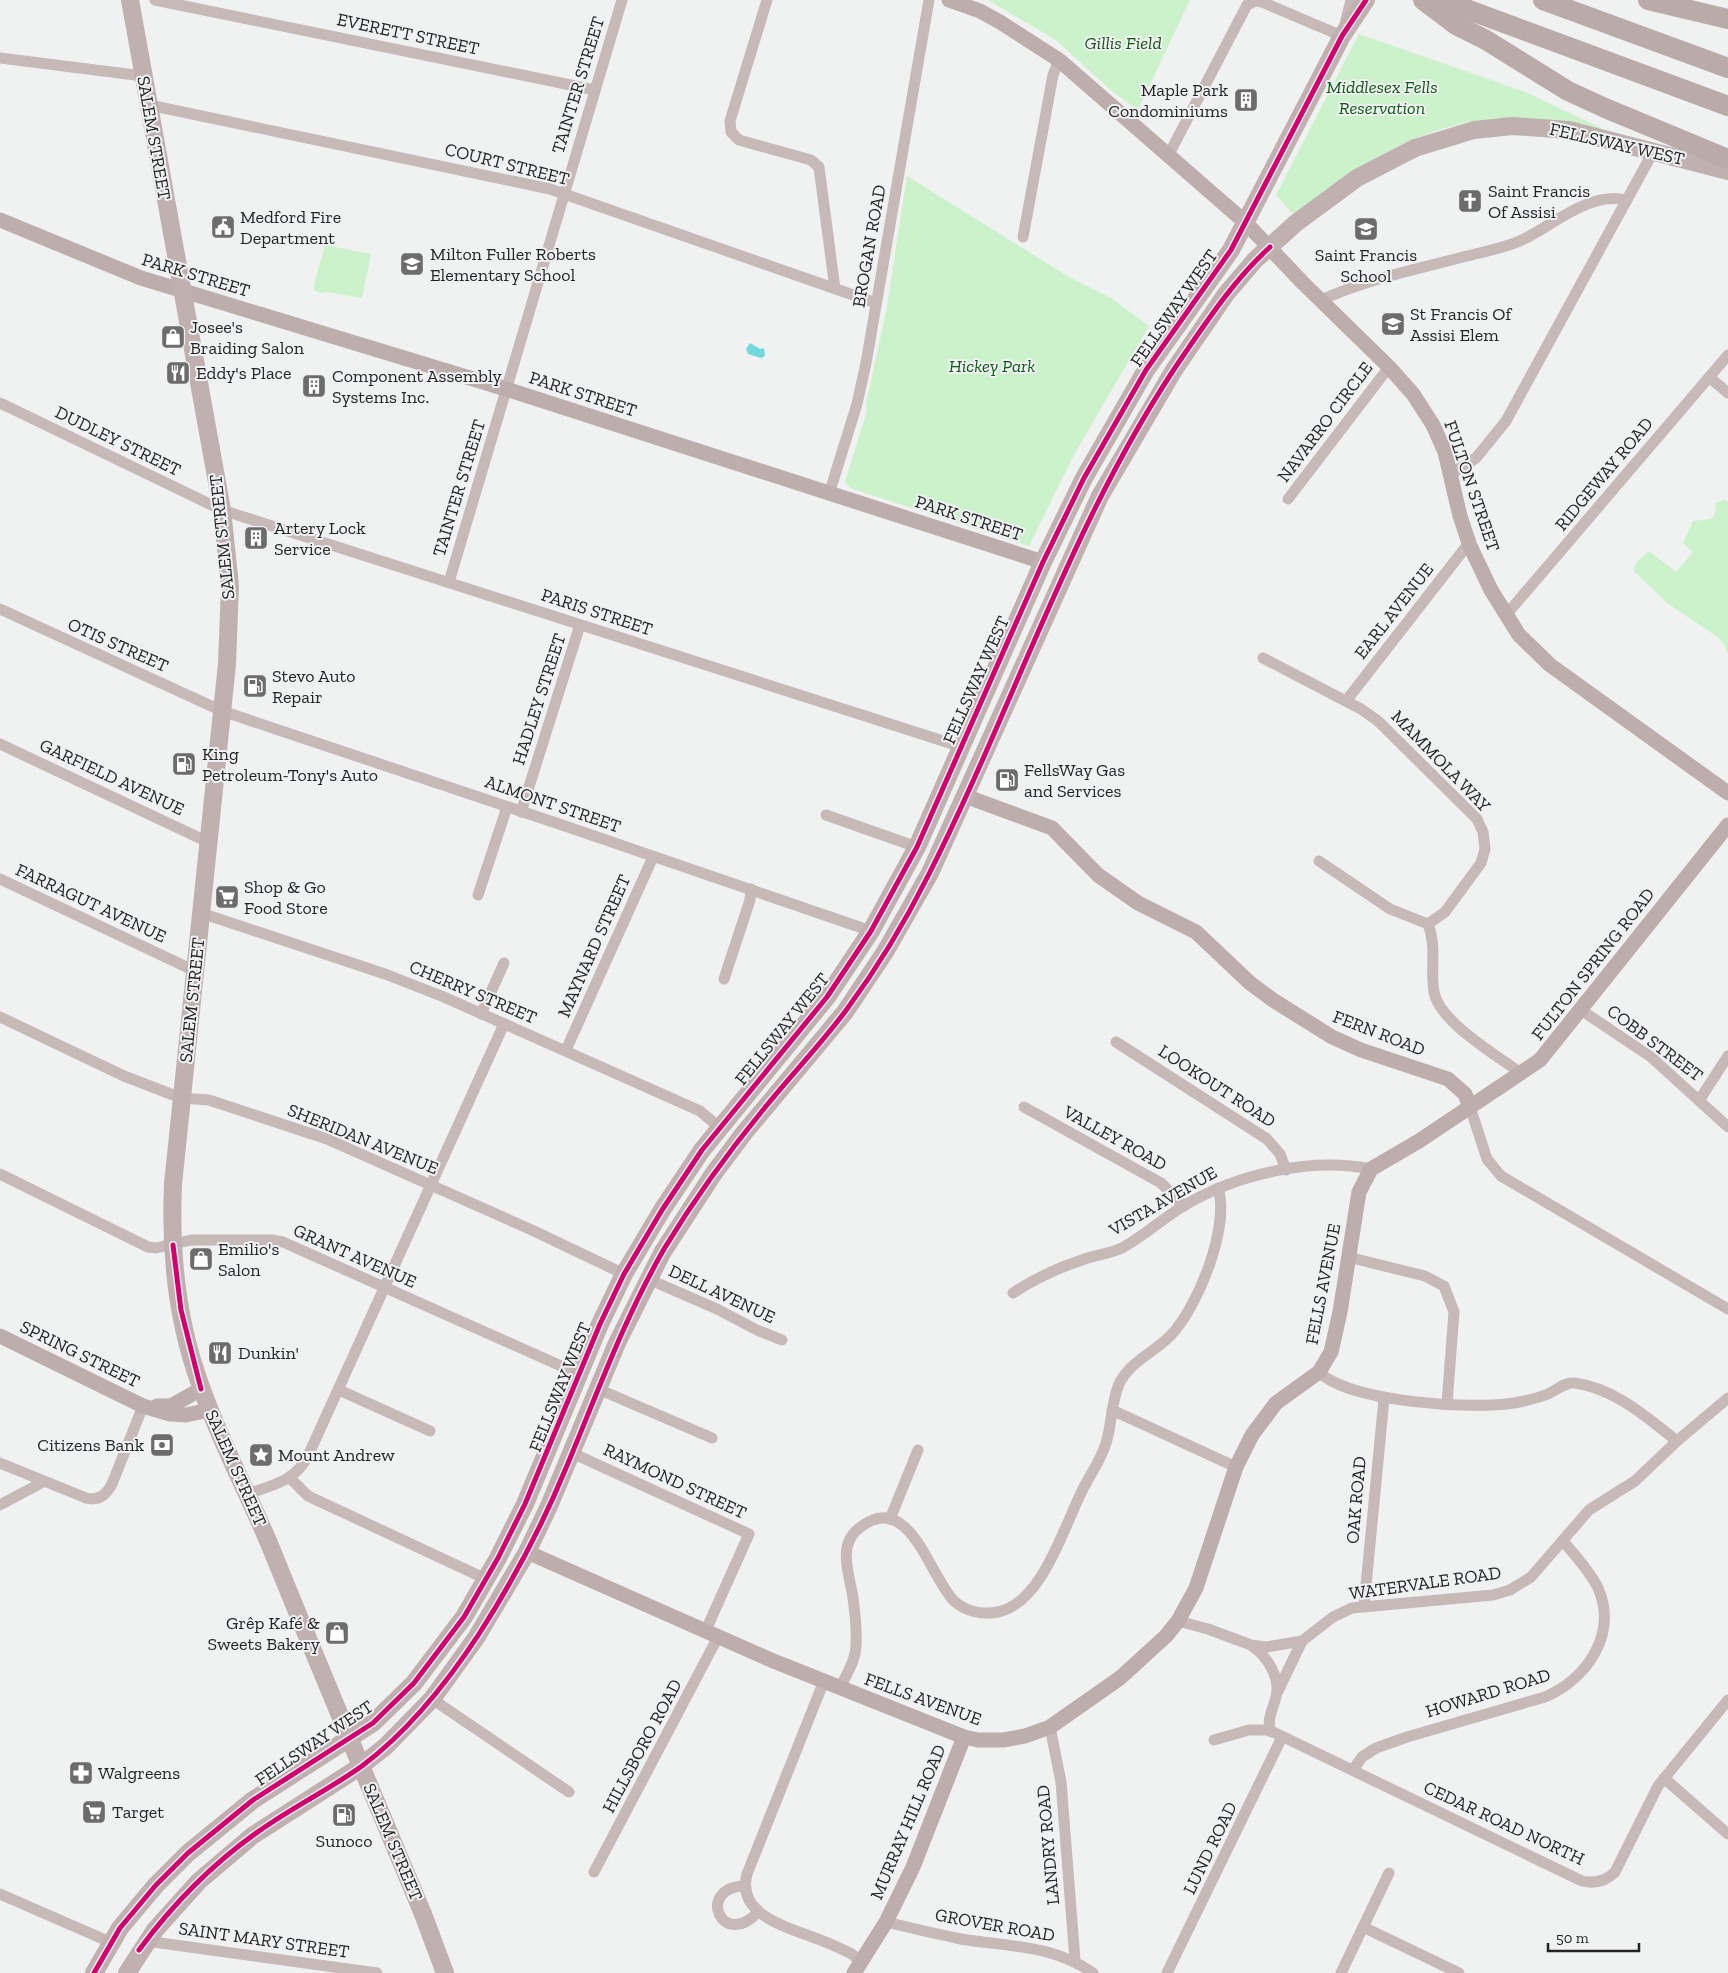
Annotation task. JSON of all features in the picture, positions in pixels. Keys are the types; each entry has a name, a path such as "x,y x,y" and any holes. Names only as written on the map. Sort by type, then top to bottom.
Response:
{"highway":[{"path":"1423,0 1456,24 1486,40 1568,91 1728,158"},
{"path":"1442,0 1728,106"},
{"path":"1544,0 1728,68"},
{"path":"1648,0 1728,19"}],"main road":[{"name":"SALEM STREET","path":"130,0 222,510 230,598 222,712 173,1184 172,1245 181,1310 201,1389 248,1494 351,1738 443,1965"},
{"name":"FELLSWAY WEST","path":"94,1973 110,1942 156,1885 213,1831 270,1788 373,1723 399,1700 453,1633 486,1579 529,1495 579,1374 624,1274 679,1184 720,1128 827,997 871,931 916,847 1044,562 1084,478 1123,408 1170,333 1231,250 1342,36 1366,0"},
{"name":"FELLSWAY WEST","path":"126,1973 146,1940 182,1898 235,1848 361,1766 398,1735 432,1700 476,1638 527,1552 648,1279 680,1224 714,1173 767,1105 817,1048 863,986 914,903 965,796 1054,592 1111,475 1178,363 1226,294 1270,247 1308,214 1357,178 1394,157 1453,134 1493,127 1546,127 1590,135 1728,171"}],"street":[{"name":"EVERETT STREET","path":"155,0 595,90"},
{"name":"TAINTER STREET","path":"449,582 622,0"},
{"path":"767,0 730,121 731,132 739,140 811,160 819,167 835,289"},
{"name":"BROGAN ROAD","path":"829,494 857,404 929,0"},
{"name":"FULTON STREET","path":"949,0 980,11 1059,60 1246,223 1389,367 1413,394 1434,425 1445,452 1469,543 1506,615 1528,646 1550,665 1728,793"},
{"path":"1168,156 1247,5 1254,2 1262,2 1342,36 1351,0"},
{"path":"0,58 143,76"},
{"path":"1023,238 1053,75 1059,60"},
{"name":"COURT STREET","path":"149,105 524,184 564,195 876,303"},
{"path":"1451,474 1476,458 1506,421 1653,152"},
{"path":"1321,300 1351,287 1512,244 1599,200 1613,198 1627,200"},
{"name":"PARK STREET","path":"0,220 114,269 506,389 1044,562"},
{"name":"RIDGEWAY ROAD","path":"1506,615 1728,354"},
{"name":"NAVARRO CIRCLE","path":"1288,499 1389,367"},
{"path":"1709,377 1728,393"},
{"name":"DUDLEY STREET","path":"0,403 222,510"},
{"name":"PARIS STREET","path":"222,510 962,746"},
{"name":"EARL AVENUE","path":"1346,702 1469,543"},
{"name":"OTIS STREET","path":"0,609 61,639 222,712"},
{"name":"HADLEY STREET","path":"521,812 580,625"},
{"name":"MAMMOLA WAY","path":"1263,658 1378,721 1481,825 1485,849 1481,863 1445,912 1428,924"},
{"name":"ALMONT STREET","path":"222,712 871,931"},
{"name":"GARFIELD AVENUE","path":"0,744 208,842"},
{"name":"FERN ROAD","path":"965,796 1052,828 1098,875 1138,903 1196,932 1233,968 1266,996 1332,1037 1448,1079 1465,1094 1487,1160 1501,1176 1728,1309"},
{"path":"478,895 507,807"},
{"path":"826,815 916,847"},
{"name":"FULTON SPRING ROAD","path":"1470,1107 1522,1074 1540,1060 1728,825"},
{"name":"MAYNARD STREET","path":"566,1050 653,856"},
{"path":"1319,861 1390,909 1428,924 1432,939 1434,994 1440,1009 1452,1022 1522,1074"},
{"name":"FARRAGUT AVENUE","path":"0,879 195,971"},
{"path":"724,979 750,900 751,889"},
{"name":"CHERRY STREET","path":"201,913 384,974 481,1014 566,1050 700,1111 720,1128"},
{"path":"481,1014 504,964"},
{"name":"COBB STREET","path":"1581,1010 1646,1054 1700,1099 1728,1127"},
{"name":"SHERIDAN AVENUE","path":"0,1017 124,1076 181,1098 209,1100 327,1139 534,1231 624,1274"},
{"path":"248,1494 290,1478 299,1470 307,1458 504,1024"},
{"name":"LOOKOUT ROAD","path":"1116,1042 1267,1138 1280,1154 1286,1170"},
{"path":"1700,1099 1728,1056"},
{"name":"VALLEY ROAD","path":"1024,1107 1161,1183 1184,1206"},
{"path":"1371,1169 1470,1107"},
{"name":"VISTA AVENUE","path":"1013,1293 1028,1283 1082,1260 1119,1249 1184,1206 1218,1188 1258,1175 1286,1170 1340,1165 1371,1169"},
{"name":"FELLS AVENUE","path":"527,1552 840,1688 964,1737 978,1740 1003,1740 1025,1736 1050,1726 1127,1672 1160,1643 1178,1622 1193,1593 1207,1558 1236,1467 1252,1435 1271,1408 1319,1372 1328,1358 1335,1339 1359,1192 1371,1169"},
{"name":"GRANT AVENUE","path":"0,1174 148,1247 172,1245 191,1240 272,1240 294,1246 579,1374"},
{"path":"840,1688 856,1646 855,1614 846,1562 848,1544 854,1533 861,1526 873,1521 890,1518 903,1524 913,1535 955,1602 967,1609 984,1613 1007,1609 1031,1588 1055,1553 1083,1488 1100,1458 1120,1383 1129,1369 1168,1339 1187,1315 1201,1284 1216,1239 1221,1213 1218,1188"},
{"path":"1348,1257 1425,1276 1444,1286 1454,1312 1447,1403"},
{"name":"DELL AVENUE","path":"648,1279 718,1309 757,1330 782,1340"},
{"name":"SPRING STREET","path":"0,1336 142,1406 178,1415 210,1410"},
{"path":"1319,1372 1340,1386 1384,1398 1447,1403 1513,1403 1547,1394 1568,1383 1577,1384 1629,1404 1677,1441"},
{"name":"SPRING STREET","path":"142,1406 171,1406 201,1389"},
{"path":"598,1389 712,1438"},
{"path":"339,1390 430,1431"},
{"name":"OAK ROAD","path":"1364,1606 1384,1398"},
{"name":"WATERVALE ROAD","path":"1178,1622 1208,1629 1251,1645 1266,1647 1302,1641 1333,1618 1352,1608 1501,1593 1531,1577 1564,1542 1589,1510 1635,1481 1677,1441 1728,1398"},
{"path":"0,1463 43,1482 90,1499 97,1499 105,1494 114,1479 142,1406"},
{"path":"1112,1410 1236,1467"},
{"path":"890,1518 918,1450"},
{"name":"RAYMOND STREET","path":"572,1453 749,1534 713,1632"},
{"path":"290,1478 308,1496 486,1579"},
{"path":"0,1505 43,1482"},
{"name":"HOWARD ROAD","path":"1353,1770 1362,1757 1376,1748 1559,1691 1588,1666 1598,1648 1603,1632 1603,1604 1594,1580 1564,1542"},
{"name":"HILLSBORO ROAD","path":"594,1872 713,1632"},
{"name":"WATERVALE ROAD","path":"1276,1696 1302,1641"},
{"path":"1251,1645 1261,1653 1271,1668 1276,1683 1276,1696 1270,1720 1272,1732"},
{"path":"824,1681 750,1867 745,1886 747,1894 758,1912 774,1922 825,1942 858,1967"},
{"path":"432,1700 569,1792"},
{"name":"CEDAR ROAD NORTH","path":"1214,1740 1250,1730 1272,1732 1513,1849 1582,1880 1592,1882 1606,1879 1615,1872 1648,1802 1664,1778 1728,1700"},
{"name":"LANDRY ROAD","path":"1050,1726 1060,1782 1075,1960"},
{"name":"MURRAY HILL ROAD","path":"858,1967 886,1922 913,1867 964,1737"},
{"name":"LUND ROAD","path":"1167,1973 1282,1737"},
{"path":"1664,1778 1728,1834"},
{"path":"1341,1973 1389,1873"},
{"path":"745,1886 736,1886 723,1893 717,1903 718,1914 725,1922 734,1925 744,1923 758,1912"},
{"path":"0,1894 110,1942"},
{"name":"GROVER ROAD","path":"886,1922 961,1939 1054,1952 1075,1960 1093,1973"},
{"path":"1363,1928 1459,1973"},
{"name":"SAINT MARY STREET","path":"146,1940 377,1973"}],"green space":[{"name":"Gillis Field","path":"988,0 1190,0 1138,110 1113,92 1056,40"},
{"name":"Middlesex Fells Reservation","path":"1359,34 1523,91 1612,133 1521,118 1479,120 1450,127 1421,136 1394,148 1342,179 1294,215 1276,195"},
{"name":"Hickey Park","path":"907,176 1069,277 1111,298 1149,326 1075,453 1029,546 850,488 845,482 867,411 866,404 887,307"},
{"path":"325,245 371,254 362,298 326,292 320,293 314,290"},
{"path":"1723,500 1728,501 1728,654 1724,644 1718,637 1667,603 1633,570 1637,562 1649,551 1676,572 1693,552 1683,543 1693,521 1712,519 1716,511 1715,503"}],"water":[{"path":"750,343 760,349 764,348 765,356 761,358 748,354 746,349"}],"cycle path":[{"path":"94,1973 120,1928 156,1885 188,1853 253,1800 373,1723 414,1683 464,1617 498,1558 525,1504 600,1324 624,1274 662,1210 702,1150 827,997 871,931 917,847 1043,562 1084,478 1146,370 1231,250 1342,36 1366,0"},
{"path":"139,1950 184,1896 236,1848 254,1834 362,1766 396,1737 441,1688 479,1634 504,1594 537,1532 636,1302 664,1249 726,1157 837,1022 870,977 890,944 919,893 960,810 1078,543 1110,478 1146,415 1214,311 1246,271 1270,247"},
{"path":"173,1245 181,1310 201,1389"}],"place":[{"name":"Maple Park Condominiums","path":"1246,100"},
{"name":"Saint Francis Of Assisi","path":"1470,201"},
{"name":"Medford Fire Department","path":"223,227"},
{"name":"Saint Francis School","path":"1366,229"},
{"name":"Milton Fuller Roberts Elementary School","path":"412,264"},
{"name":"St Francis Of Assisi Elem","path":"1393,324"},
{"name":"Josee's Braiding Salon","path":"173,337"},
{"name":"Eddy's Place","path":"178,373"},
{"name":"Component Assembly Systems Inc.","path":"314,386"},
{"name":"Artery Lock Service","path":"256,538"},
{"name":"Stevo Auto Repair","path":"255,686"},
{"name":"King Petroleum-Tony's Auto","path":"184,764"},
{"name":"FellsWay Gas and Services","path":"1007,780"},
{"name":"Shop & Go Food Store","path":"227,897"},
{"name":"Emilio's Salon","path":"201,1259"},
{"name":"Dunkin'","path":"220,1353"},
{"name":"Citizens Bank","path":"162,1445"},
{"name":"Mount Andrew","path":"261,1455"},
{"name":"Grêp Kafé & Sweets Bakery","path":"337,1633"},
{"name":"Walgreens","path":"81,1773"},
{"name":"Target","path":"94,1812"},
{"name":"Sunoco","path":"344,1815"}]}
